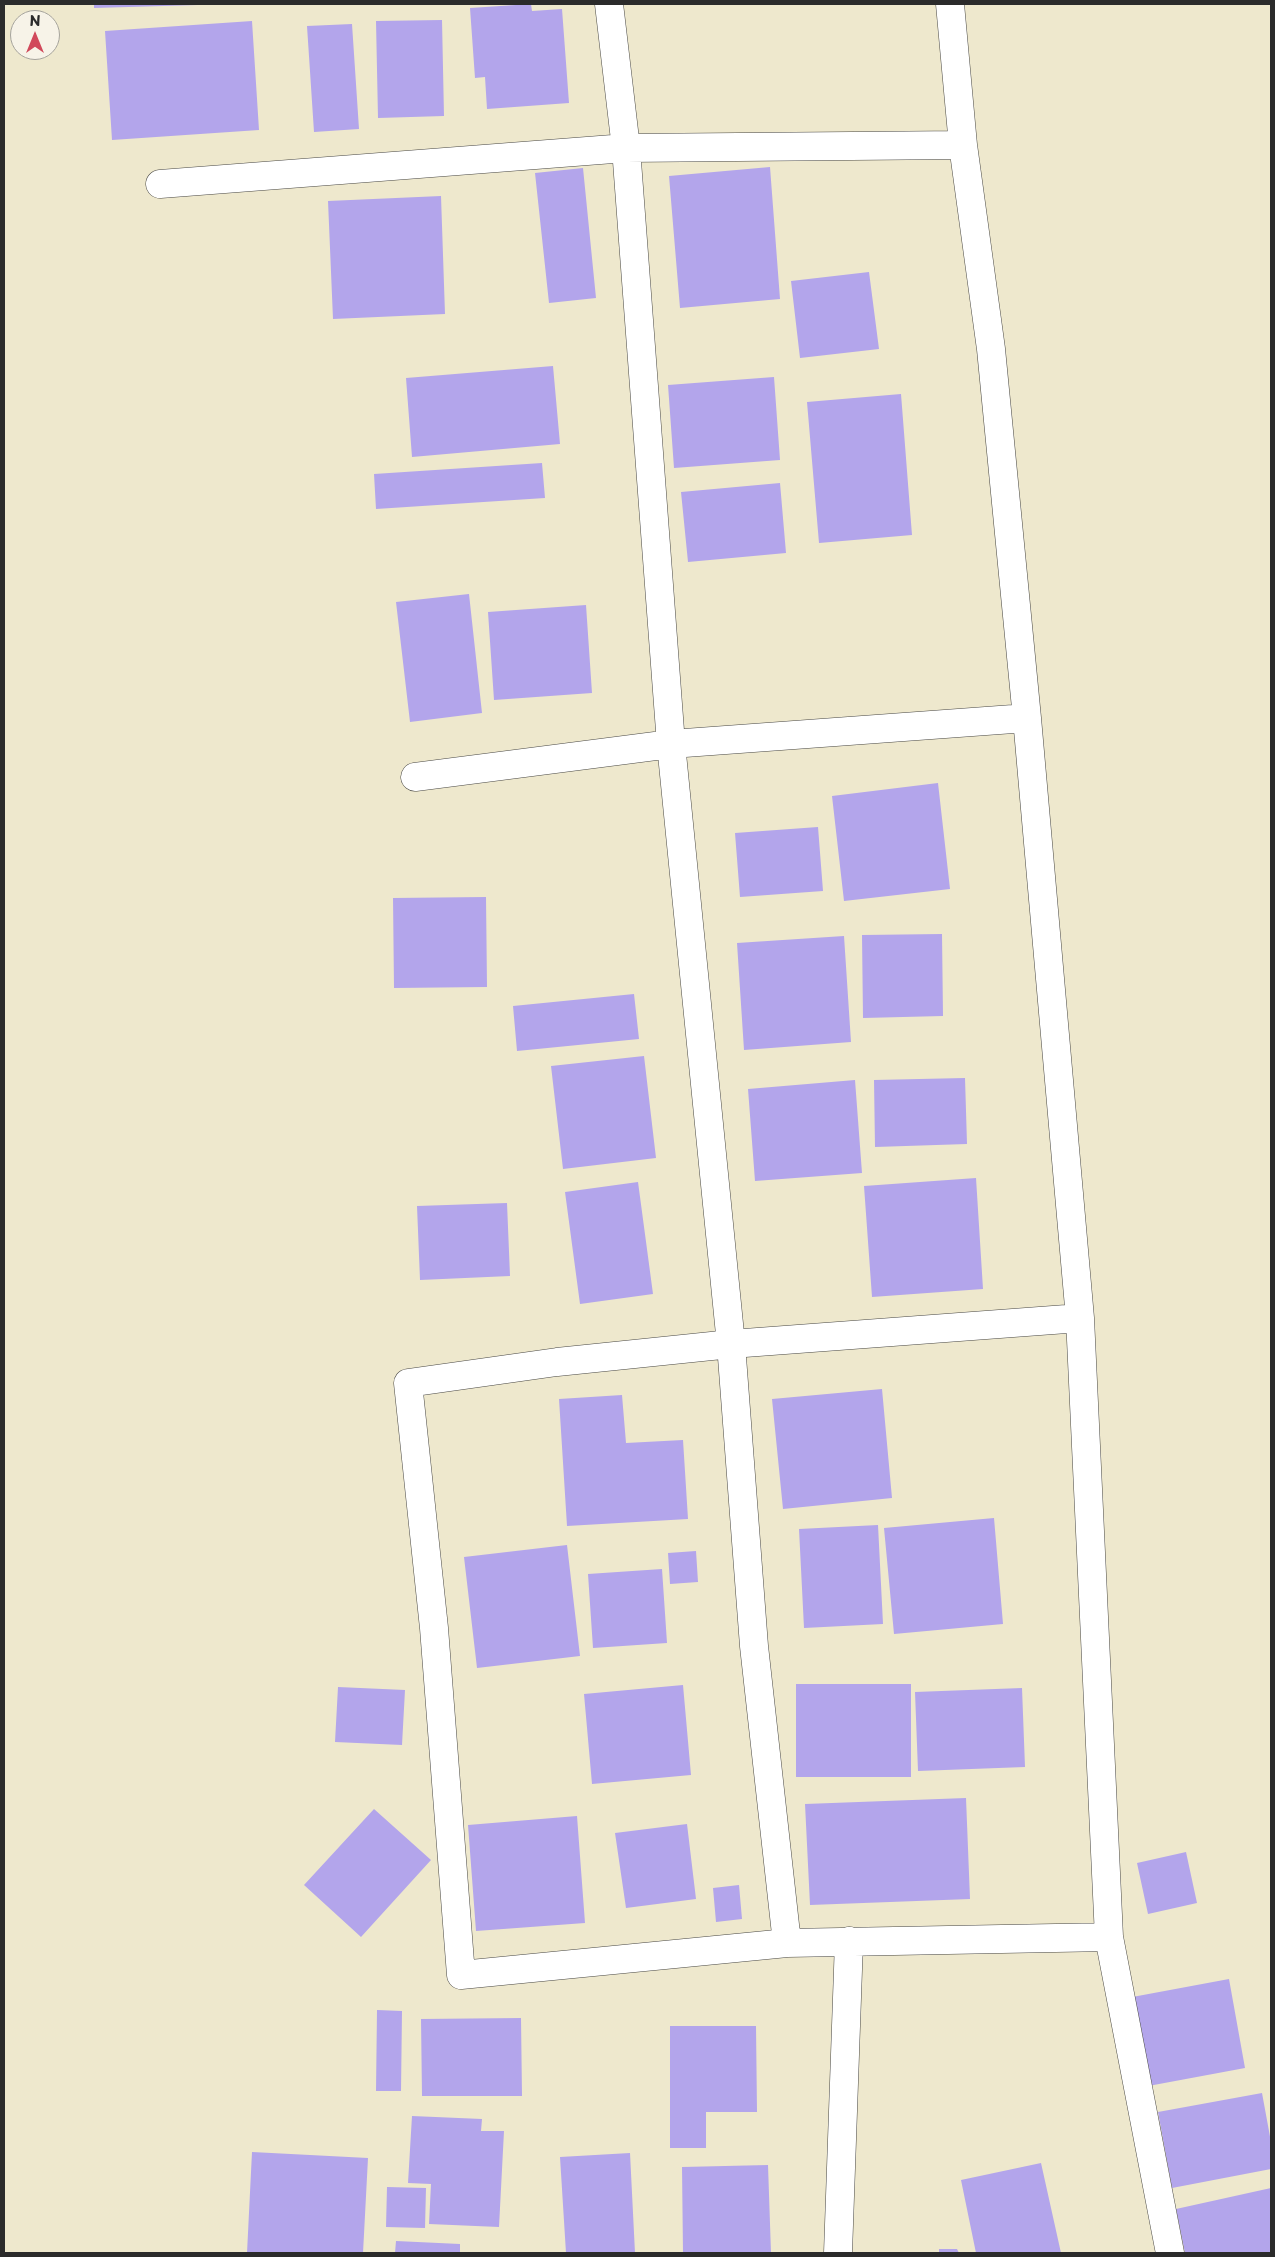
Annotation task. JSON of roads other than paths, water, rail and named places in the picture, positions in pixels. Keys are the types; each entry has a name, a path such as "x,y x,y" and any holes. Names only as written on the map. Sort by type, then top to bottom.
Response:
{"street":[{"path":"609,4 626,148 671,744 731,1344 754,1646 787,1943"},
{"path":"950,4 963,145 991,349 1027,718 1080,1318 1109,1937 1170,2253"},
{"path":"160,184 626,148 963,145"},
{"path":"415,777 671,744 1027,718"},
{"path":"1080,1318 731,1344 557,1362 408,1383 434,1628 461,1975 787,1943 1109,1937"},
{"path":"838,2253 849,1941"}]}
